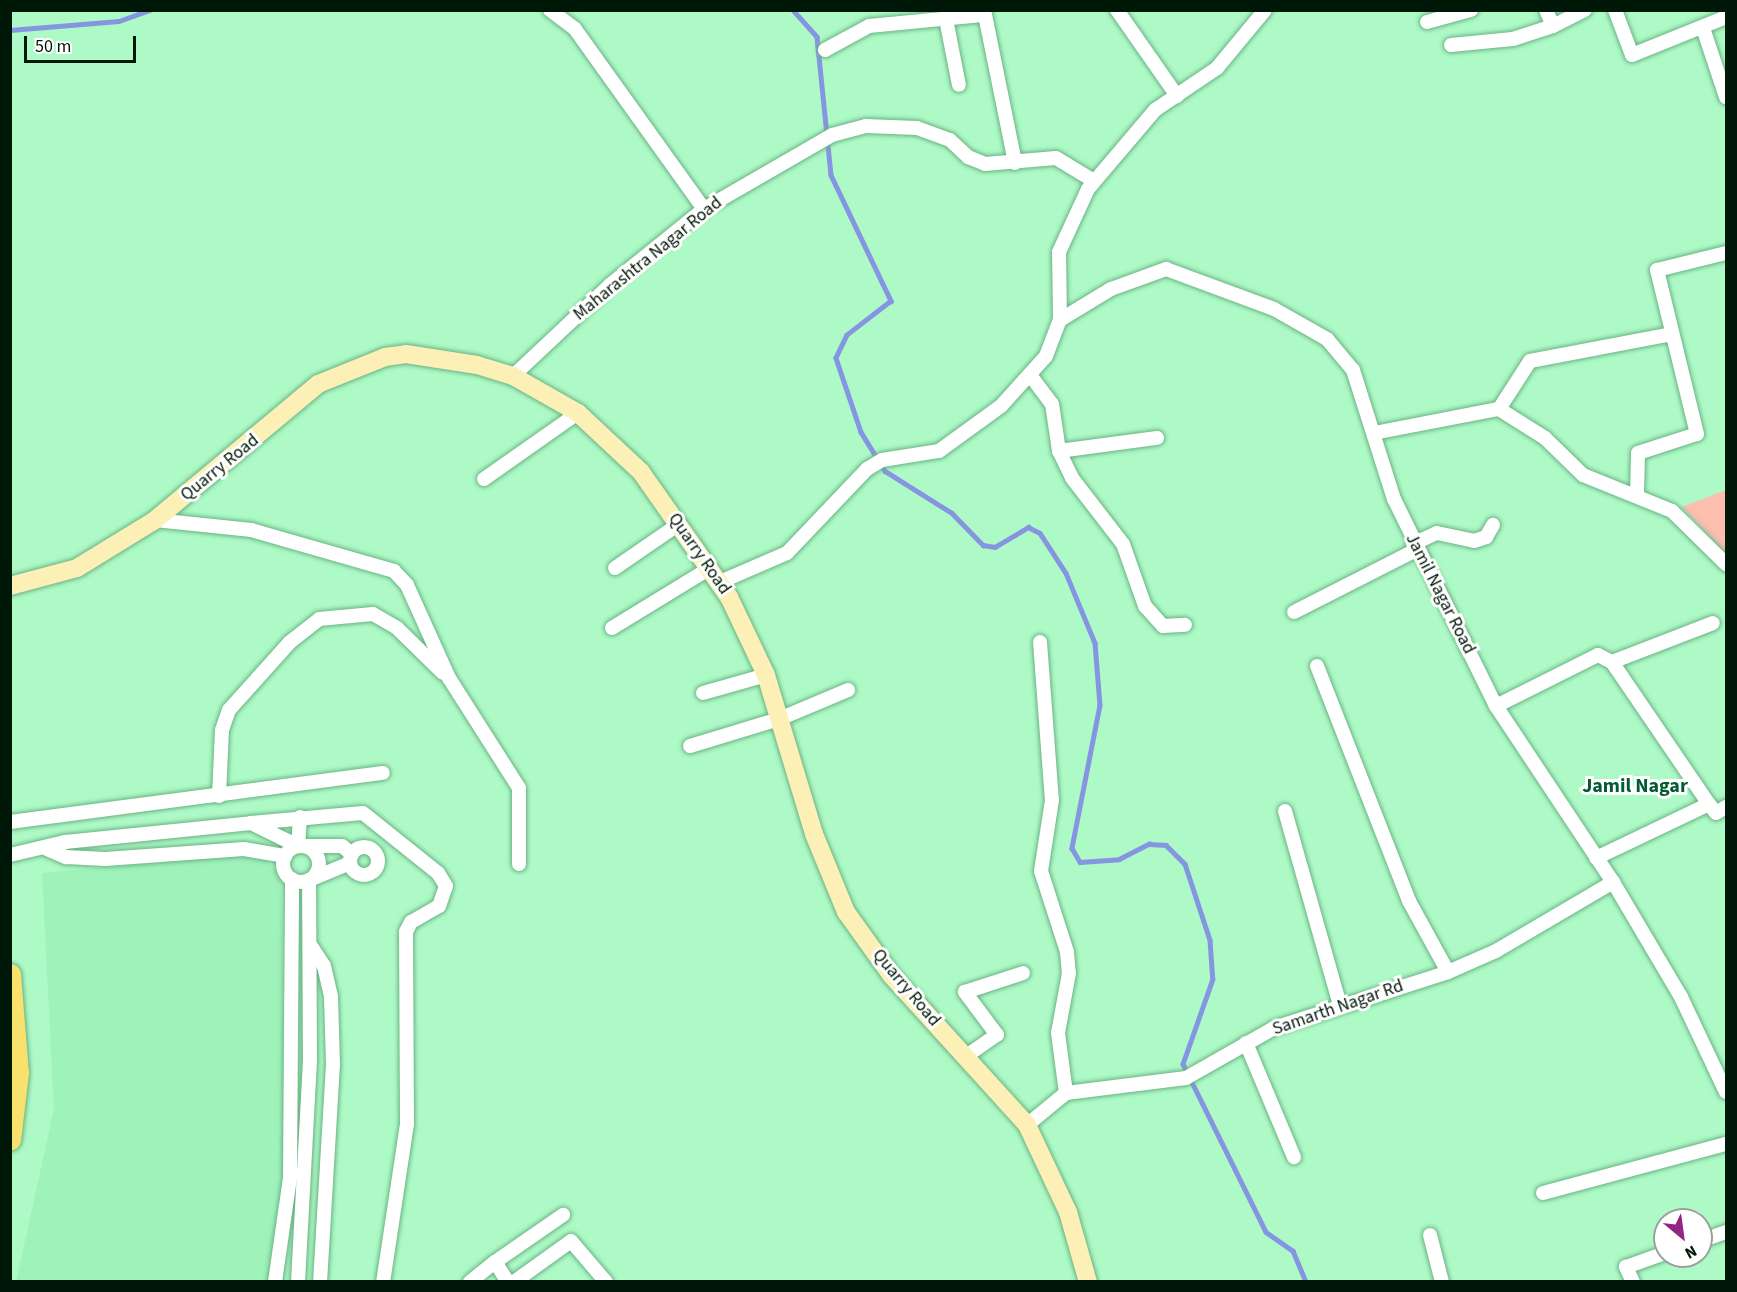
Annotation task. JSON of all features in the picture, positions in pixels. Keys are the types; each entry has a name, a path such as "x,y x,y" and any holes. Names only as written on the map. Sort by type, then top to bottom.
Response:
{"main road":[{"name":"Quarry Road","path":"10,586 76,568 155,520 318,384 406,354 513,376 578,413 641,472 715,575 766,675 814,834 846,912 892,976 1027,1125 1068,1212 1088,1281"},
{"path":"10,974 18,1073 10,1140"}],"street":[{"path":"550,10 575,29 704,209"},
{"path":"1117,10 1177,96"},
{"path":"612,628 715,575 787,553 867,469 882,460 939,451 1001,406 1046,356 1060,320 1059,252 1094,181 1155,110 1217,68 1265,10"},
{"path":"1426,22 1472,10"},
{"path":"1546,10 1553,26"},
{"path":"1451,45 1513,39 1553,26 1585,10"},
{"path":"1615,10 1632,55 1726,17"},
{"path":"825,50 869,26 984,13 1015,163"},
{"path":"946,19 959,85"},
{"path":"1703,28 1726,97"},
{"name":"Maharashtra Nagar Road","path":"513,376 611,284 704,209 832,135 866,126 917,128 950,140 985,164 1056,158 1094,181"},
{"path":"1638,495 1638,453 1697,434 1657,270 1726,253"},
{"name":"Jamil Nagar Road","path":"1060,320 1111,290 1166,269 1208,281 1326,339 1353,370 1415,547 1496,706 1613,882 1681,997 1726,1090"},
{"path":"1499,409 1530,361 1671,334"},
{"path":"1030,375 1052,404 1059,451 1072,478 1123,544 1144,606 1163,626 1185,625"},
{"path":"1374,433 1499,409 1545,438 1583,475 1638,495 1672,511 1726,564"},
{"path":"484,479 578,413"},
{"path":"1059,451 1157,438"},
{"path":"155,520 250,530 384,564 407,585 449,678 519,788 519,864"},
{"path":"615,568 679,524"},
{"path":"1294,612 1437,533 1474,541 1486,537 1493,525"},
{"path":"219,796 222,730 229,710 290,642 319,619 373,614 397,628 449,678"},
{"path":"1612,662 1713,623"},
{"path":"1027,1125 1066,1093 1058,1033 1069,973 1067,952 1041,871 1052,800 1040,642"},
{"path":"1496,706 1598,655 1612,662 1716,813 1726,807"},
{"path":"1317,666 1409,901 1448,972"},
{"path":"703,693 766,675"},
{"path":"690,746 779,719 848,690"},
{"path":"10,822 383,773"},
{"path":"1596,858 1709,804"},
{"path":"1285,811 1340,1005"},
{"path":"10,855 47,849 65,842 300,817 363,813 438,873 446,886 440,906 411,922 406,932 406,1124 383,1281"},
{"path":"300,817 302,846"},
{"path":"251,823 302,846 319,858 316,875 309,880"},
{"path":"47,849 66,857 105,859 244,849 285,856 302,846 342,846 351,858 363,876 373,873 385,862 368,848 351,858 309,880 292,879"},
{"path":"285,856 292,879 298,1280 315,1281"},
{"path":"275,1281 296,1178 310,1060 309,880"},
{"name":"Samarth Nagar Rd","path":"1066,1093 1189,1076 1246,1043 1340,1005 1448,972 1496,951 1613,882"},
{"path":"310,946 324,966 331,997 333,1064 328,1184 320,1281"},
{"path":"965,1057 997,1035 965,992 1023,973"},
{"path":"1246,1043 1294,1157"},
{"path":"295,1060 333,1064"},
{"path":"1543,1193 1726,1144"},
{"path":"296,1178 328,1184"},
{"path":"470,1281 562,1215"},
{"path":"1430,1235 1442,1281"},
{"path":"514,1281 571,1241 606,1281"},
{"path":"1633,1281 1626,1267 1653,1257"},
{"path":"495,1262 508,1281"}],"shaded area":[{"path":"1726,490 1726,553 1682,507"},
{"path":"260,854 281,876 285,1208 270,1281 16,1282 54,1109 42,873"}],"waterway":[{"path":"10,30 119,21 150,10"},
{"path":"793,10 817,37 831,175 891,301 847,335 836,358 861,432 885,471 952,513 983,545 995,547 1028,527 1040,533 1066,573 1095,643 1100,705 1072,848 1080,862 1119,859 1149,844 1166,845 1185,864 1210,940 1213,979 1183,1064 1266,1232 1293,1251 1306,1282"}],"district":[{"name":"Jamil Nagar","path":"1635,786"}]}
